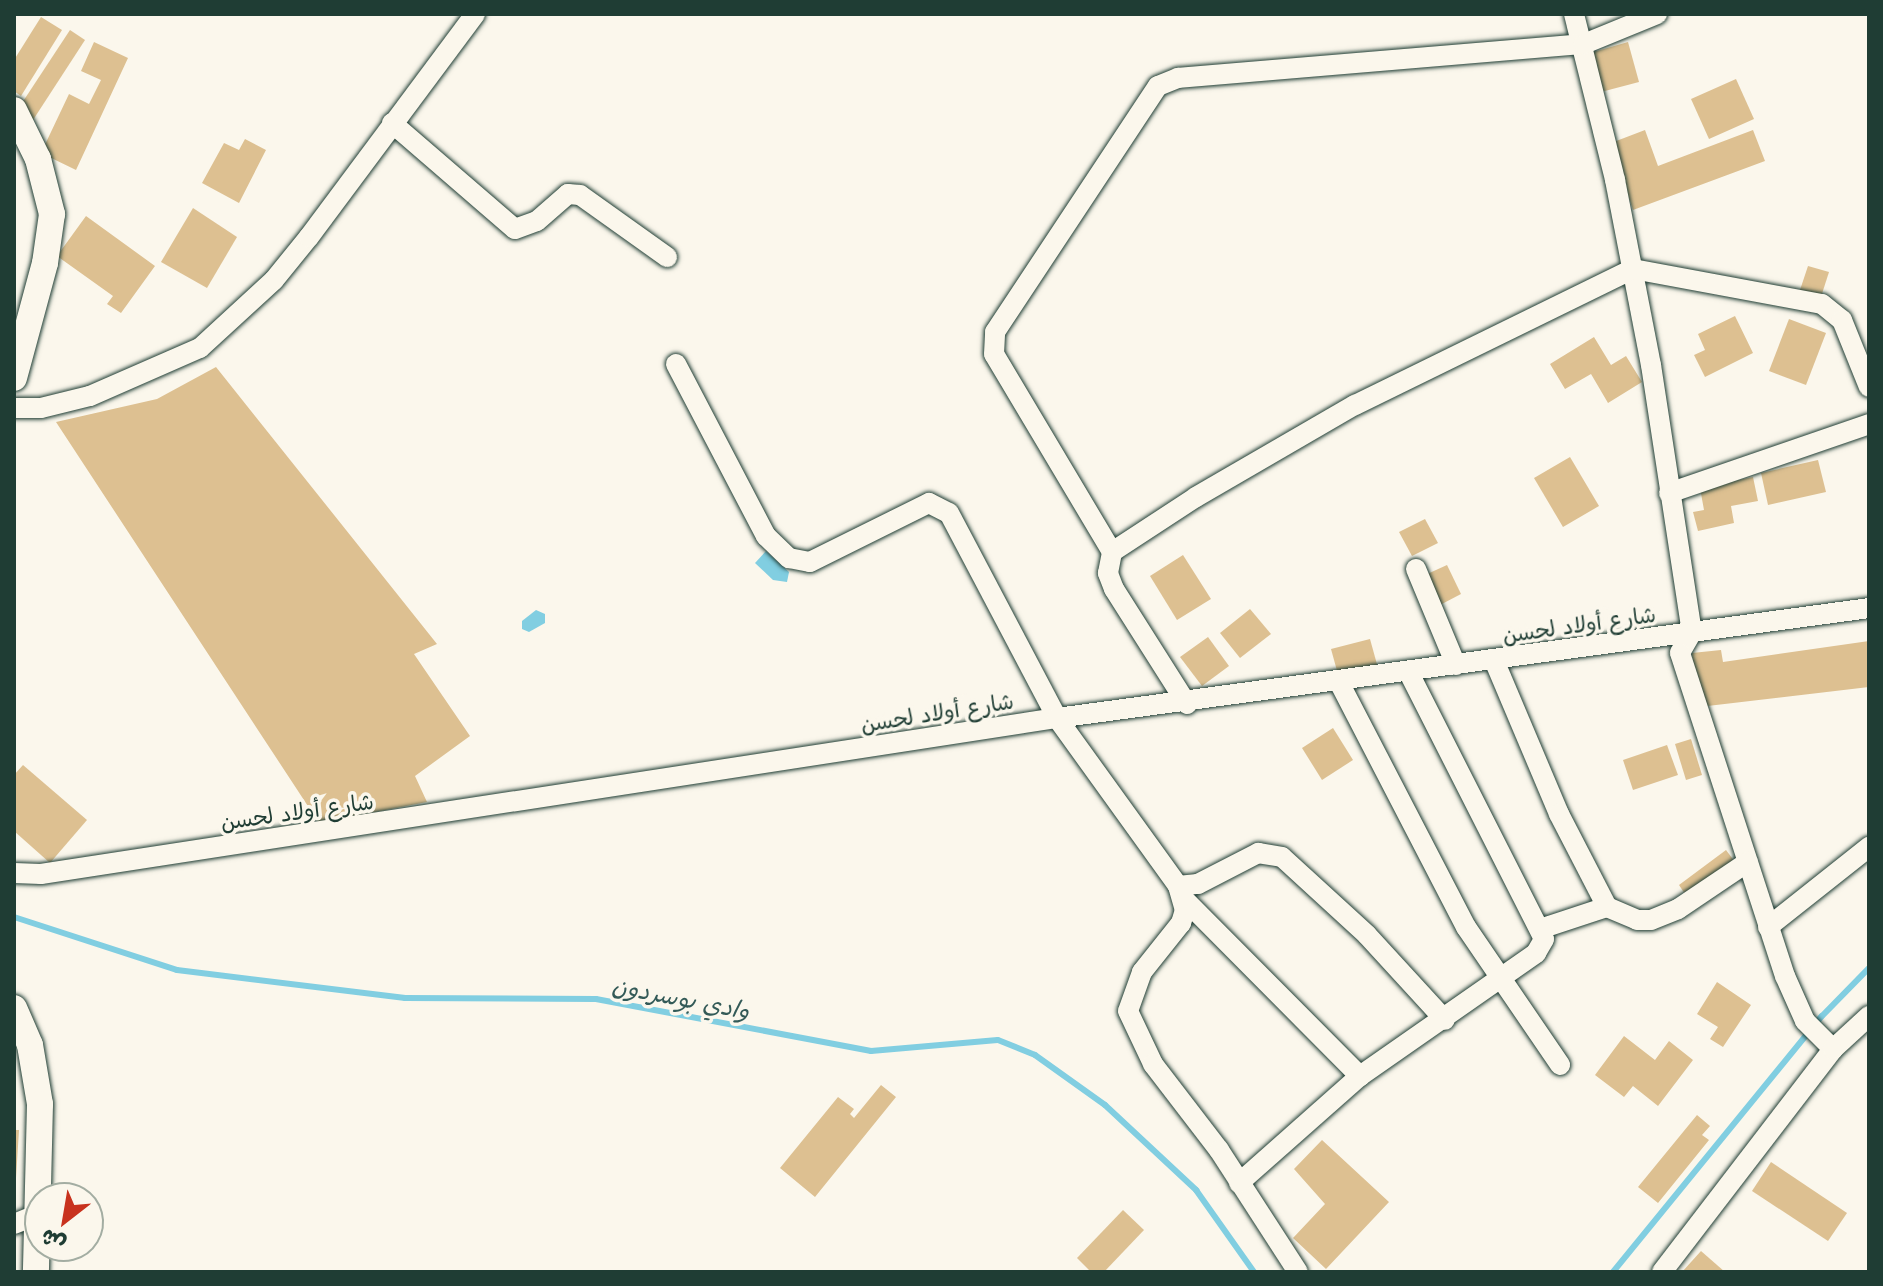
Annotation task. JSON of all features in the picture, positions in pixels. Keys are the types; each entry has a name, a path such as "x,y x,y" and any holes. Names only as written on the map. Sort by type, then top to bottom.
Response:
{"street":[{"path":"14,408 41,408 90,396 200,348 274,280 475,14"},
{"path":"1574,14 1584,44 1633,269 1692,632 1680,653 1768,927 1819,1036"},
{"path":"1187,704 1114,589 1108,573 1112,552 994,354 995,332 1158,86 1178,78 1584,44 1657,14"},
{"path":"14,110 38,159 52,214 45,263 19,334 14,378"},
{"path":"392,123 515,229 537,221 568,194 580,195 667,257"},
{"path":"1112,552 1141,530 1355,405 1633,269 1822,304 1842,320 1869,387"},
{"path":"676,364 766,536 789,558 810,562 920,507 944,507 1057,718 1181,893 1360,1076"},
{"path":"1669,493 1869,424"},
{"path":"1416,569 1456,665"},
{"name":"شارع أولاد لحسن","path":"14,873 41,874 1057,718 1187,704 1869,608"},
{"path":"1494,660 1559,814 1607,907 1637,920 1651,920 1678,909 1748,862"},
{"path":"1239,1183 1360,1076 1445,1020 1497,976 1536,953 1544,939 1543,928 1409,673"},
{"path":"1339,682 1433,868 1497,976 1560,1065"},
{"path":"1768,927 1869,847"},
{"path":"1181,893 1258,853 1282,857 1367,935 1445,1020"},
{"path":"1181,893 1181,923 1142,972 1128,1011 1153,1064 1239,1183 1298,1272"},
{"path":"1543,928 1607,907"},
{"path":"14,1008 30,1045 40,1104 39,1182"},
{"path":"1662,1272 1819,1036 1869,1016"}],"water":[{"path":"766,551 789,572 787,582 773,580 755,563"},
{"path":"536,610 545,614 545,623 529,632 522,629 522,621"}],"building":[{"path":"41,17 62,30 21,96 14,91 14,60"},
{"path":"70,30 85,40 33,120 18,109"},
{"path":"94,42 128,58 76,170 41,153 69,94 89,104 101,80 81,71"},
{"path":"1628,42 1639,82 1601,92 1590,53"},
{"path":"1736,79 1754,119 1709,139 1691,99"},
{"path":"1645,130 1658,166 1753,130 1765,161 1633,210 1611,143"},
{"path":"245,139 266,150 239,203 202,183 224,143 239,150"},
{"path":"193,208 237,237 207,288 161,262"},
{"path":"86,216 155,266 121,313 107,304 113,296 57,256"},
{"path":"1808,266 1829,272 1819,303 1798,296"},
{"path":"1735,316 1753,353 1705,377 1694,355 1705,350 1698,334"},
{"path":"1789,319 1826,333 1806,385 1769,371"},
{"path":"1594,337 1611,365 1626,356 1642,382 1608,403 1591,374 1565,389 1550,364"},
{"path":"216,367 437,644 414,654 470,736 415,776 427,802 319,823 56,422 157,399"},
{"path":"1570,457 1599,506 1563,527 1534,478"},
{"path":"1818,460 1826,492 1768,505 1761,473"},
{"path":"1753,477 1758,501 1731,506 1734,523 1698,531 1693,512 1704,510 1700,488"},
{"path":"1425,519 1438,543 1412,556 1399,532"},
{"path":"1183,555 1211,599 1177,620 1150,576"},
{"path":"1447,565 1461,594 1440,605 1425,575"},
{"path":"1250,609 1271,634 1240,658 1220,633"},
{"path":"1208,637 1229,666 1202,686 1180,657"},
{"path":"1370,639 1378,668 1339,678 1331,649"},
{"path":"1869,641 1869,687 1699,707 1692,653 1721,650 1723,662"},
{"path":"1333,728 1353,760 1322,780 1302,748"},
{"path":"1691,739 1702,775 1686,780 1675,744"},
{"path":"1667,745 1678,775 1633,790 1623,760"},
{"path":"23,765 87,820 50,863 14,831 14,775"},
{"path":"1726,850 1735,862 1687,897 1679,885"},
{"path":"1717,982 1751,1005 1723,1047 1710,1039 1718,1027 1697,1014"},
{"path":"1624,1036 1655,1060 1669,1041 1693,1060 1658,1106 1633,1086 1624,1097 1595,1075"},
{"path":"881,1085 896,1097 815,1197 780,1168 838,1097 854,1109 850,1114 854,1118"},
{"path":"1697,1115 1710,1126 1702,1135 1709,1140 1658,1203 1638,1187"},
{"path":"14,1130 19,1130 16,1178 14,1178"},
{"path":"1322,1140 1389,1202 1326,1269 1293,1238 1325,1204 1294,1169"},
{"path":"1771,1162 1847,1213 1828,1241 1752,1191"},
{"path":"1123,1210 1144,1230 1104,1272 1091,1272 1077,1258"},
{"path":"1701,1251 1725,1272 1682,1272"}],"waterway":[{"name":"وادي بوسردون","path":"14,917 177,970 405,998 596,999 871,1051 998,1040 1035,1055 1105,1105 1196,1190 1254,1272"},
{"path":"1613,1272 1822,1016 1869,968"}]}
